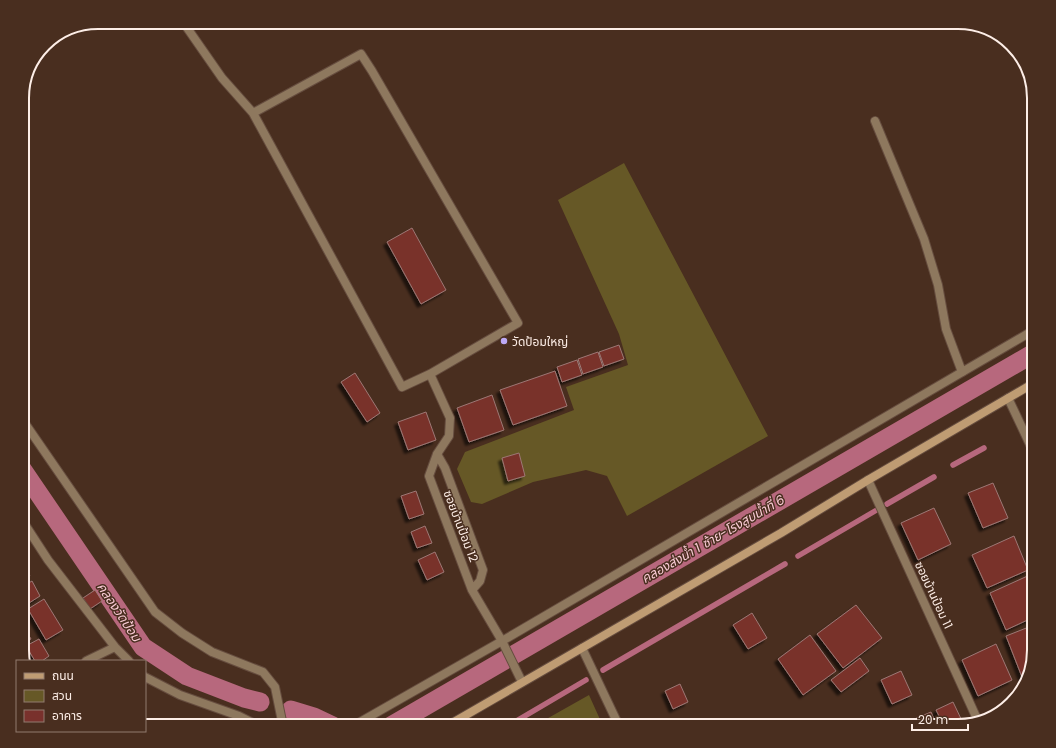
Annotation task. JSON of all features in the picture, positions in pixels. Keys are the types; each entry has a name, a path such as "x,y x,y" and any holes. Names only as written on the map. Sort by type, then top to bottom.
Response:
{"main road":[{"path":"459,719 781,533 1027,387"}],"street":[{"path":"188,29 222,78 253,113 402,387 430,374 518,323 361,54 253,113"},
{"path":"875,121 924,239 938,285 946,329 962,372"},
{"path":"365,719 502,641 1027,334"},
{"name":"ซอยบ้านป้อม 12","path":"430,374 450,418 449,436 437,454 429,476 472,590 502,641 522,682"},
{"path":"1008,398 1027,438"},
{"path":"29,429 155,612 182,633 212,652 263,672 275,687 282,719"},
{"path":"437,454 445,468 483,570 480,581 472,590"},
{"name":"ซอยบ้านป้อม 11","path":"868,480 976,716"},
{"path":"29,531 48,560 114,647 128,660"},
{"path":"88,660 114,647"},
{"path":"582,648 617,719"},
{"path":"146,678 180,695 246,719"}],"green space":[{"path":"624,163 768,436 627,516 607,476 586,470 533,482 482,504 471,502 457,469 465,452 574,410 566,387 628,365 619,334 558,200"},
{"path":"589,695 600,719 546,719"}],"building":[{"path":"412,228 446,290 421,304 387,242"},
{"path":"619,345 624,359 604,366 599,352"},
{"path":"598,352 603,367 583,374 578,359"},
{"path":"577,360 582,375 562,382 557,367"},
{"path":"555,371 567,406 513,425 500,390"},
{"path":"355,373 380,413 367,422 341,382"},
{"path":"492,395 504,430 469,442 457,408"},
{"path":"426,412 436,440 408,450 398,422"},
{"path":"519,453 525,476 508,481 502,458"},
{"path":"993,483 1008,518 983,528 968,493"},
{"path":"416,491 424,514 409,519 401,496"},
{"path":"934,508 951,544 918,560 901,523"},
{"path":"425,526 432,543 417,548 411,532"},
{"path":"1014,536 1027,570 987,588 972,555"},
{"path":"435,552 444,572 427,580 418,560"},
{"path":"1027,576 1027,620 1006,630 990,593"},
{"path":"32,581 40,596 29,603 29,583"},
{"path":"95,590 102,601 90,609 83,598"},
{"path":"44,599 63,630 46,640 29,608"},
{"path":"856,605 882,638 843,668 817,634"},
{"path":"752,613 767,638 748,649 733,625"},
{"path":"1027,628 1026,659 1021,676 1006,636"},
{"path":"810,635 836,671 803,695 778,659"},
{"path":"39,639 49,656 43,660 34,660 29,651 29,644"},
{"path":"996,644 1012,680 978,696 962,660"},
{"path":"860,658 869,671 841,692 831,680"},
{"path":"901,671 912,695 892,704 881,680"},
{"path":"680,684 688,702 673,709 665,691"},
{"path":"953,702 961,719 940,719 936,710"},
{"path":"931,712 934,719 914,719"}],"waterway":[{"name":"คลองส่งน้ำ 1 ซ้าย-โรงสูบน้ำที่ 6","path":"403,719 1027,357"},
{"path":"953,465 984,448"},
{"path":"887,504 934,477"},
{"name":"คลองวัดป้อม","path":"29,479 143,647 187,676 244,698 260,702"},
{"path":"798,556 875,511"},
{"path":"603,670 785,564"},
{"path":"520,719 586,680"},
{"name":"คลองวัดป้อม","path":"291,710 318,719"}],"place":[{"name":"วัดป้อมใหญ่","path":"504,341"}]}
